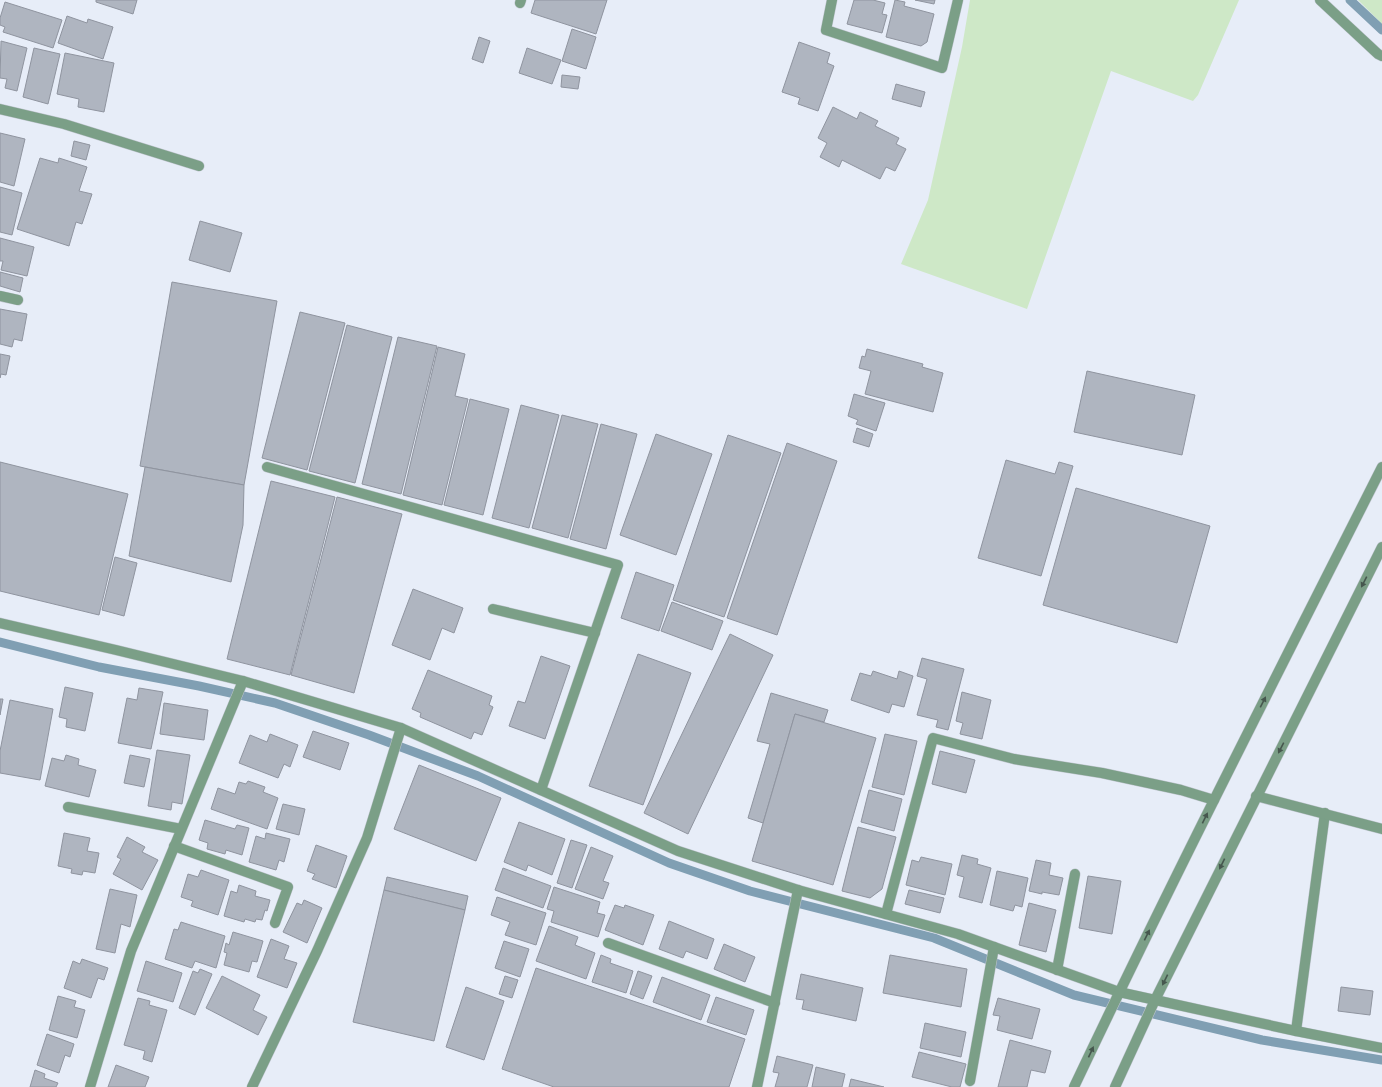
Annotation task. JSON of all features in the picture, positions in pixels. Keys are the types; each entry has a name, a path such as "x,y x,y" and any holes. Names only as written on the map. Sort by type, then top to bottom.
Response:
{"street":[{"path":"832,0 826,30 942,68 958,0"},
{"path":"1320,0 1382,56"},
{"path":"0,109 64,124 199,166"},
{"path":"0,296 18,300"},
{"path":"1074,1087 1119,992 1214,800 1382,467"},
{"path":"267,468 618,564 541,790"},
{"path":"1115,1087 1155,1000 1382,547"},
{"path":"493,609 595,633"},
{"path":"0,623 243,681 401,728 678,851 798,890 958,934 1119,992 1296,1031 1382,1048"},
{"path":"90,1087 131,951 243,681"},
{"path":"252,1087 317,951 367,838 401,728"},
{"path":"886,914 933,738 1014,759 1124,778 1181,790 1214,800"},
{"path":"1256,796 1382,829"},
{"path":"68,807 181,829"},
{"path":"1296,1031 1325,813"},
{"path":"174,846 288,887 275,923"},
{"path":"1057,970 1075,874"},
{"path":"757,1087 798,890"},
{"path":"608,943 775,1003"},
{"path":"970,1081 994,947"}],"green space":[{"path":"970,0 1239,0 1198,95 1193,101 1111,71 1027,309 901,264 928,200 962,47"},
{"path":"1358,0 1382,0 1382,24"}],"building":[{"path":"96,0 137,0 133,14 96,2"},
{"path":"535,0 607,0 596,34 531,13"},
{"path":"854,0 873,0 885,3 882,14 887,15 882,33 847,24"},
{"path":"895,0 905,2 904,6 934,14 927,42 921,46 886,37"},
{"path":"915,0 935,0 934,4"},
{"path":"5,2 62,20 53,48 3,32 5,27 0,25 0,18"},
{"path":"67,16 87,23 88,19 113,27 103,59 58,43"},
{"path":"572,29 596,37 586,69 562,61"},
{"path":"479,37 490,41 483,63 472,59"},
{"path":"1,41 27,48 17,91 5,88 7,79 0,78"},
{"path":"799,42 830,53 827,63 834,66 818,111 798,104 800,98 782,92"},
{"path":"34,48 60,54 48,104 23,97"},
{"path":"527,48 561,60 552,84 519,73"},
{"path":"65,53 114,63 104,112 78,107 79,99 57,94"},
{"path":"562,75 580,77 578,89 561,87"},
{"path":"896,84 925,92 921,107 892,99"},
{"path":"833,107 857,119 860,112 878,121 875,126 899,138 896,144 906,149 895,171 886,167 880,179 842,160 839,167 820,157 827,143 818,138"},
{"path":"0,133 25,139 14,186 0,182"},
{"path":"74,141 90,145 86,160 71,156"},
{"path":"40,158 58,163 59,158 87,167 79,191 92,194 82,224 76,222 69,246 17,229"},
{"path":"0,187 22,193 12,235 0,232"},
{"path":"200,221 242,233 230,272 189,260"},
{"path":"0,238 34,247 27,276 1,270 3,261 0,261"},
{"path":"0,272 23,278 20,292 0,286"},
{"path":"172,282 277,301 244,485 140,466"},
{"path":"0,309 27,314 22,341 14,339 12,347 0,344"},
{"path":"300,312 345,323 307,470 262,458"},
{"path":"347,325 392,337 355,483 309,471"},
{"path":"398,337 437,346 401,494 362,484"},
{"path":"438,347 465,354 455,396 468,399 442,505 403,495"},
{"path":"867,349 923,364 922,367 943,373 933,412 865,394 871,371 859,368 862,356 865,357"},
{"path":"0,354 10,356 6,375 1,374 0,378"},
{"path":"1087,371 1195,395 1182,455 1074,432"},
{"path":"854,394 885,403 876,431 856,424 858,420 848,416"},
{"path":"470,399 509,409 483,515 444,505"},
{"path":"521,405 559,415 529,528 492,518"},
{"path":"562,415 598,424 568,538 532,528"},
{"path":"601,424 637,434 606,549 570,539"},
{"path":"857,428 873,434 869,447 853,442"},
{"path":"656,434 712,454 676,555 620,535"},
{"path":"728,435 781,453 724,617 673,600"},
{"path":"787,443 837,461 777,635 727,618"},
{"path":"1006,460 1055,474 1059,462 1073,466 1041,576 978,558"},
{"path":"0,462 128,494 99,615 0,591"},
{"path":"145,467 244,485 243,525 231,582 129,556"},
{"path":"271,481 335,497 290,675 227,659"},
{"path":"1076,488 1210,526 1177,643 1043,605"},
{"path":"337,497 402,514 354,693 291,675"},
{"path":"115,557 137,563 124,616 102,610"},
{"path":"636,572 674,585 659,631 621,618"},
{"path":"413,589 463,608 454,633 442,628 430,660 392,645"},
{"path":"672,602 723,621 712,650 661,631"},
{"path":"730,634 773,655 688,834 644,813"},
{"path":"638,654 691,673 643,805 589,786"},
{"path":"541,656 570,666 545,739 509,726 518,701 525,703"},
{"path":"922,658 964,669 948,730 936,727 938,720 917,715 927,679 917,676"},
{"path":"428,670 492,696 489,705 493,707 482,735 474,732 471,739 420,717 421,713 412,709"},
{"path":"873,671 897,679 899,671 913,676 904,707 892,704 889,713 851,700 860,673 871,676"},
{"path":"65,687 93,693 85,731 66,727 67,719 59,717"},
{"path":"139,688 163,692 151,749 118,743 127,698 137,700"},
{"path":"962,692 991,700 982,739 960,734 963,723 956,721"},
{"path":"771,693 828,710 824,722 795,714 763,823 748,818 770,744 757,741"},
{"path":"0,699 3,699 0,715"},
{"path":"10,700 53,709 40,780 0,773 0,751"},
{"path":"164,703 208,710 204,740 160,734"},
{"path":"795,714 876,738 833,885 752,861"},
{"path":"313,731 349,743 340,770 303,757"},
{"path":"270,734 298,745 290,767 284,764 278,778 239,763 250,735 267,742"},
{"path":"885,734 917,741 904,795 872,787"},
{"path":"157,750 190,755 182,804 172,802 171,810 148,806"},
{"path":"940,751 975,760 966,793 932,784"},
{"path":"66,755 79,759 78,765 96,770 89,797 45,786 52,758 64,761"},
{"path":"130,755 150,759 144,787 124,783"},
{"path":"419,765 501,798 476,861 394,829"},
{"path":"248,781 265,787 263,792 278,798 267,829 211,809 218,788 235,794 239,782 246,784"},
{"path":"869,790 902,799 894,831 861,822"},
{"path":"283,804 305,809 299,835 276,829"},
{"path":"205,820 235,829 237,825 249,828 242,855 226,850 225,854 207,849 208,843 199,840"},
{"path":"519,822 565,839 552,875 528,865 526,871 504,862"},
{"path":"858,827 896,837 882,889 870,898 842,891"},
{"path":"64,833 90,838 87,851 99,853 95,873 83,871 82,875 71,873 72,869 58,866"},
{"path":"266,833 290,839 284,862 279,860 276,870 249,862 256,836 265,839"},
{"path":"127,837 145,847 142,852 158,860 142,890 113,874 121,859 117,857"},
{"path":"571,840 587,845 572,888 557,883"},
{"path":"316,845 347,856 336,888 312,879 315,874 307,871"},
{"path":"591,847 613,856 603,881 609,883 603,899 575,889"},
{"path":"962,855 978,859 977,864 991,868 982,903 959,897 964,877 957,875"},
{"path":"921,857 952,864 945,895 906,885 912,860 919,862"},
{"path":"1036,860 1051,863 1049,875 1063,878 1059,895 1042,892 1042,894 1029,891"},
{"path":"503,868 551,886 543,908 495,890"},
{"path":"201,870 229,880 218,915 191,906 193,901 181,897 188,874 198,877"},
{"path":"997,871 1028,878 1022,907 1015,905 1013,911 990,905"},
{"path":"1088,876 1121,881 1112,934 1079,928"},
{"path":"387,877 468,896 465,910 384,890"},
{"path":"239,885 256,891 255,896 270,900 267,911 265,910 262,920 256,919 255,922 245,919 244,922 224,916 231,891 237,893"},
{"path":"554,887 600,902 597,913 605,915 598,937 551,922 554,911 547,909"},
{"path":"110,889 137,895 130,927 121,924 115,953 96,949"},
{"path":"384,890 465,910 434,1041 353,1022"},
{"path":"909,890 944,898 940,913 905,904"},
{"path":"497,897 546,913 536,945 505,935 510,922 491,915"},
{"path":"304,900 322,908 307,943 283,932 297,903 302,905"},
{"path":"1029,903 1056,910 1046,952 1019,945"},
{"path":"615,905 624,908 625,905 654,915 643,945 605,930"},
{"path":"669,921 714,939 707,959 686,951 683,958 659,949"},
{"path":"181,922 225,936 216,968 195,961 192,968 165,959 174,929 178,930"},
{"path":"549,926 578,937 575,945 595,953 586,979 536,961"},
{"path":"233,932 263,941 257,962 252,961 249,972 224,965 227,953 224,952 226,943 229,945"},
{"path":"271,939 289,946 284,959 297,963 287,988 257,977"},
{"path":"504,941 529,949 520,977 495,968"},
{"path":"724,944 755,957 745,982 714,969"},
{"path":"601,955 611,959 610,963 633,971 626,993 592,982"},
{"path":"890,955 967,969 961,1007 883,993"},
{"path":"82,959 108,968 104,980 98,978 91,998 64,988 73,961 80,964"},
{"path":"146,961 182,973 173,1002 137,991"},
{"path":"536,968 745,1039 729,1087 554,1087 502,1069"},
{"path":"200,969 212,974 195,1015 179,1008 193,971 198,973"},
{"path":"638,971 652,976 643,999 630,994"},
{"path":"801,974 863,988 856,1021 802,1009 804,1000 796,999"},
{"path":"222,976 260,995 253,1010 267,1017 258,1035 206,1008"},
{"path":"505,976 518,980 512,998 499,994"},
{"path":"662,977 710,995 701,1020 653,1002"},
{"path":"466,987 504,1001 484,1060 446,1047"},
{"path":"1341,987 1373,991 1370,1015 1338,1011"},
{"path":"58,996 76,1001 74,1007 85,1010 77,1038 49,1030"},
{"path":"716,997 754,1010 746,1035 707,1022"},
{"path":"138,998 150,1001 149,1005 167,1010 152,1062 143,1059 145,1051 124,1045"},
{"path":"998,998 1040,1009 1032,1039 997,1030 1000,1016 993,1015"},
{"path":"925,1023 966,1032 961,1057 920,1048"},
{"path":"47,1034 74,1044 70,1057 65,1055 59,1073 37,1065"},
{"path":"1010,1040 1051,1051 1045,1073 1031,1070 1027,1087 998,1087"},
{"path":"919,1052 966,1064 960,1087 952,1087 912,1077"},
{"path":"777,1056 813,1065 807,1087 775,1087 779,1073 773,1072"},
{"path":"116,1065 149,1077 145,1087 108,1087"},
{"path":"816,1067 845,1074 842,1087 812,1087"},
{"path":"35,1070 45,1074 44,1078 58,1083 56,1087 30,1087"},
{"path":"851,1079 884,1087 849,1087"}],"waterway":[{"path":"1350,0 1382,30"},
{"path":"0,642 99,667 199,686 275,703 369,735 478,776 669,863 750,891 934,938 1074,995 1262,1040 1382,1060"}]}
